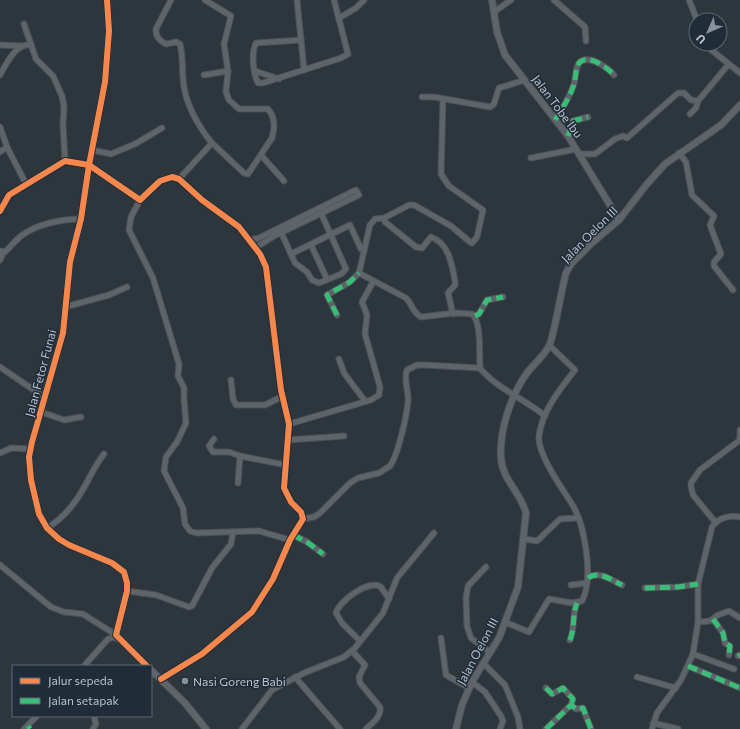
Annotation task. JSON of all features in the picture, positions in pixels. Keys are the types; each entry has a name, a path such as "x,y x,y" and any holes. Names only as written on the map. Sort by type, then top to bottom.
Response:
{"street":[{"name":"Jalan Fetor Funai","path":"107,0 109,31 106,67 81,219 70,262 62,338 30,449 30,467 39,514 48,528 69,545 120,568 126,576 127,591 117,637"},
{"path":"171,0 156,29 156,35 166,44 176,42 180,44 182,78 187,99 204,133 212,143 246,175 261,155 273,135 274,121 272,114 266,108 244,111 231,104 226,92 228,71 224,44 231,16 206,0"},
{"path":"297,0 304,70"},
{"path":"301,40 256,43 254,49 255,71 257,80 260,84 341,58 348,54 334,0"},
{"path":"339,18 356,8 364,0"},
{"name":"Jalan Tobe Ibu","path":"492,0 501,45 505,55 568,136 619,220"},
{"path":"494,12 511,0"},
{"path":"554,0 585,27 586,41"},
{"path":"689,0 694,12"},
{"path":"24,24 39,64 53,76 62,96 64,106 63,124 65,161"},
{"path":"0,45 31,46"},
{"path":"0,75 11,56 23,46"},
{"path":"713,52 740,73"},
{"path":"555,120 575,83 577,69 580,62 584,60 595,62 614,75"},
{"path":"690,114 696,108 698,101 728,65"},
{"path":"204,75 228,71"},
{"path":"255,71 279,78"},
{"path":"422,97 490,107 494,104 499,88 525,80"},
{"path":"530,158 578,151 595,154 615,139 623,136 627,138 678,93 684,93 691,100 698,101"},
{"path":"337,315 327,296 350,282 359,273 370,225 375,219 384,218 409,205 414,205 444,222 470,242 472,243 476,239 483,210 449,186 441,174 441,126 443,99"},
{"name":"Jalan Oelon III","path":"456,729 471,685 505,622 518,587 524,540 525,509 503,469 501,460 502,428 528,372 549,345 568,267 592,243 619,220 653,176 665,164 721,125 740,105"},
{"path":"568,136 573,121 588,117"},
{"path":"0,127 7,147 26,184"},
{"path":"92,150 111,154 135,144 162,128"},
{"path":"179,179 212,143"},
{"path":"0,152 7,147"},
{"path":"679,154 686,162 692,195 714,216 710,225 722,254 714,262 714,266 733,290"},
{"path":"261,155 284,181"},
{"path":"0,211 7,197 65,161 89,165 140,200"},
{"path":"161,679 202,654 252,612 273,579 290,540 302,519 301,512 288,497 284,488 288,424 280,384 268,273 263,260 250,240 239,227 202,200 179,179 172,177 160,181 140,200 131,217 129,230 156,286 179,364 178,376 184,388 186,423 164,460 165,474 180,501 183,508 185,524 190,531 196,533 266,532 290,540"},
{"path":"250,240 259,238 278,227 320,210 359,195 358,193 356,190 320,210 255,248"},
{"path":"278,227 295,263 307,272 316,283 341,274 346,268 320,210"},
{"path":"384,218 385,222 416,247 422,248 432,237 447,250 455,281 455,285 448,293 453,314"},
{"path":"0,260 2,252 21,236 59,221 81,219"},
{"path":"291,254 350,225 361,249"},
{"path":"311,245 327,279"},
{"path":"359,273 373,282 384,285 406,298 411,303 412,310 421,317 467,313 475,316 480,314 487,300 504,296"},
{"path":"288,424 377,397 380,392 378,378 365,334 367,315 362,302 373,282"},
{"path":"65,307 109,295 127,286"},
{"path":"475,316 480,352 480,368"},
{"path":"505,622 528,632 549,599 577,602 583,599 588,581 585,542 573,506 560,487 539,442 545,416 556,394 575,370 549,345"},
{"path":"339,359 344,373 364,401"},
{"path":"302,519 314,517 320,513 354,480 379,473 390,466 398,446 408,400 407,370 417,365 480,368 516,396 530,403 545,416"},
{"path":"0,367 44,397"},
{"path":"231,380 233,399 236,405 265,405 283,396"},
{"path":"41,412 64,420 81,417"},
{"path":"716,523 694,495 690,487 691,482 696,474 740,440 740,430"},
{"path":"288,440 344,436"},
{"path":"214,440 209,446 212,452 229,452 240,456 286,466"},
{"path":"0,453 11,448 30,449"},
{"path":"48,528 56,523 71,507 86,486 94,466 104,454"},
{"path":"238,483 240,456"},
{"path":"652,729 659,709 676,688 693,654 698,622 698,584 711,531 716,523 728,516 740,517"},
{"path":"524,540 537,541 560,519 577,518"},
{"path":"127,591 156,595 189,607 192,606 212,568 231,544 233,532"},
{"path":"242,729 269,693 295,677 327,665 344,657 352,651 383,614 397,578 434,533"},
{"path":"293,535 323,554"},
{"path":"0,565 51,607 64,612 83,614 117,637 145,665"},
{"path":"486,566 468,586 466,598 467,626 472,638 490,652"},
{"path":"571,585 588,581 595,574 601,575 622,585"},
{"path":"645,588 678,587 698,584"},
{"path":"360,641 339,618 336,613 338,608 351,595 374,585 381,587 389,600"},
{"path":"570,640 573,634 573,617 577,602"},
{"path":"698,622 713,619 728,611 740,618"},
{"path":"713,619 724,634 725,643 730,646 729,655"},
{"path":"85,665 110,638 117,637"},
{"path":"441,638 446,675 485,692 501,716 503,721 500,729"},
{"path":"352,651 365,665 359,677 360,683 381,711 380,715 366,729"},
{"path":"693,654 734,669"},
{"path":"483,663 505,685 518,717 520,729"},
{"path":"688,666 740,688"},
{"path":"152,671 185,703 206,729"},
{"path":"295,677 340,729"},
{"path":"637,677 676,688"},
{"path":"546,688 552,694 563,688 574,699 571,705 546,729"},
{"path":"571,705 576,709 583,708 591,729"},
{"path":"27,728 36,717"},
{"path":"93,729 96,724 94,717"},
{"path":"653,723 678,729"}],"marked path":[{"path":"555,120 566,103 575,82 579,63 583,60 598,63 603,65 614,75"},
{"path":"568,136 573,121 588,117"},
{"path":"337,315 327,295 350,282 359,273"},
{"path":"475,316 479,314 487,300 503,297"},
{"path":"293,535 307,542 323,554"},
{"path":"588,578 601,575 622,585"},
{"path":"645,588 678,587 698,584"},
{"path":"570,640 574,612 577,603"},
{"path":"713,619 723,633 725,643 730,646 729,655"},
{"path":"688,666 740,688"},
{"path":"546,688 552,694 563,688 573,699 571,705"},
{"path":"546,729 571,705 576,709 583,708 591,729"}],"cycle path":[{"path":"107,0 109,31 105,82 89,165 81,219 70,262 63,333 29,457 31,480 39,514 47,528 59,539 69,545 112,563 124,572 127,583 127,591 116,635 146,665"},
{"path":"0,211 9,195 65,161 89,165 140,200 160,181 172,177 179,179 202,200 239,227 260,254 266,267 281,390 289,424 284,488 291,502 301,512 303,519 290,540 273,579 252,612 202,654 161,679"}],"place":[{"name":"Nasi Goreng Babi","path":"185,681"}]}
